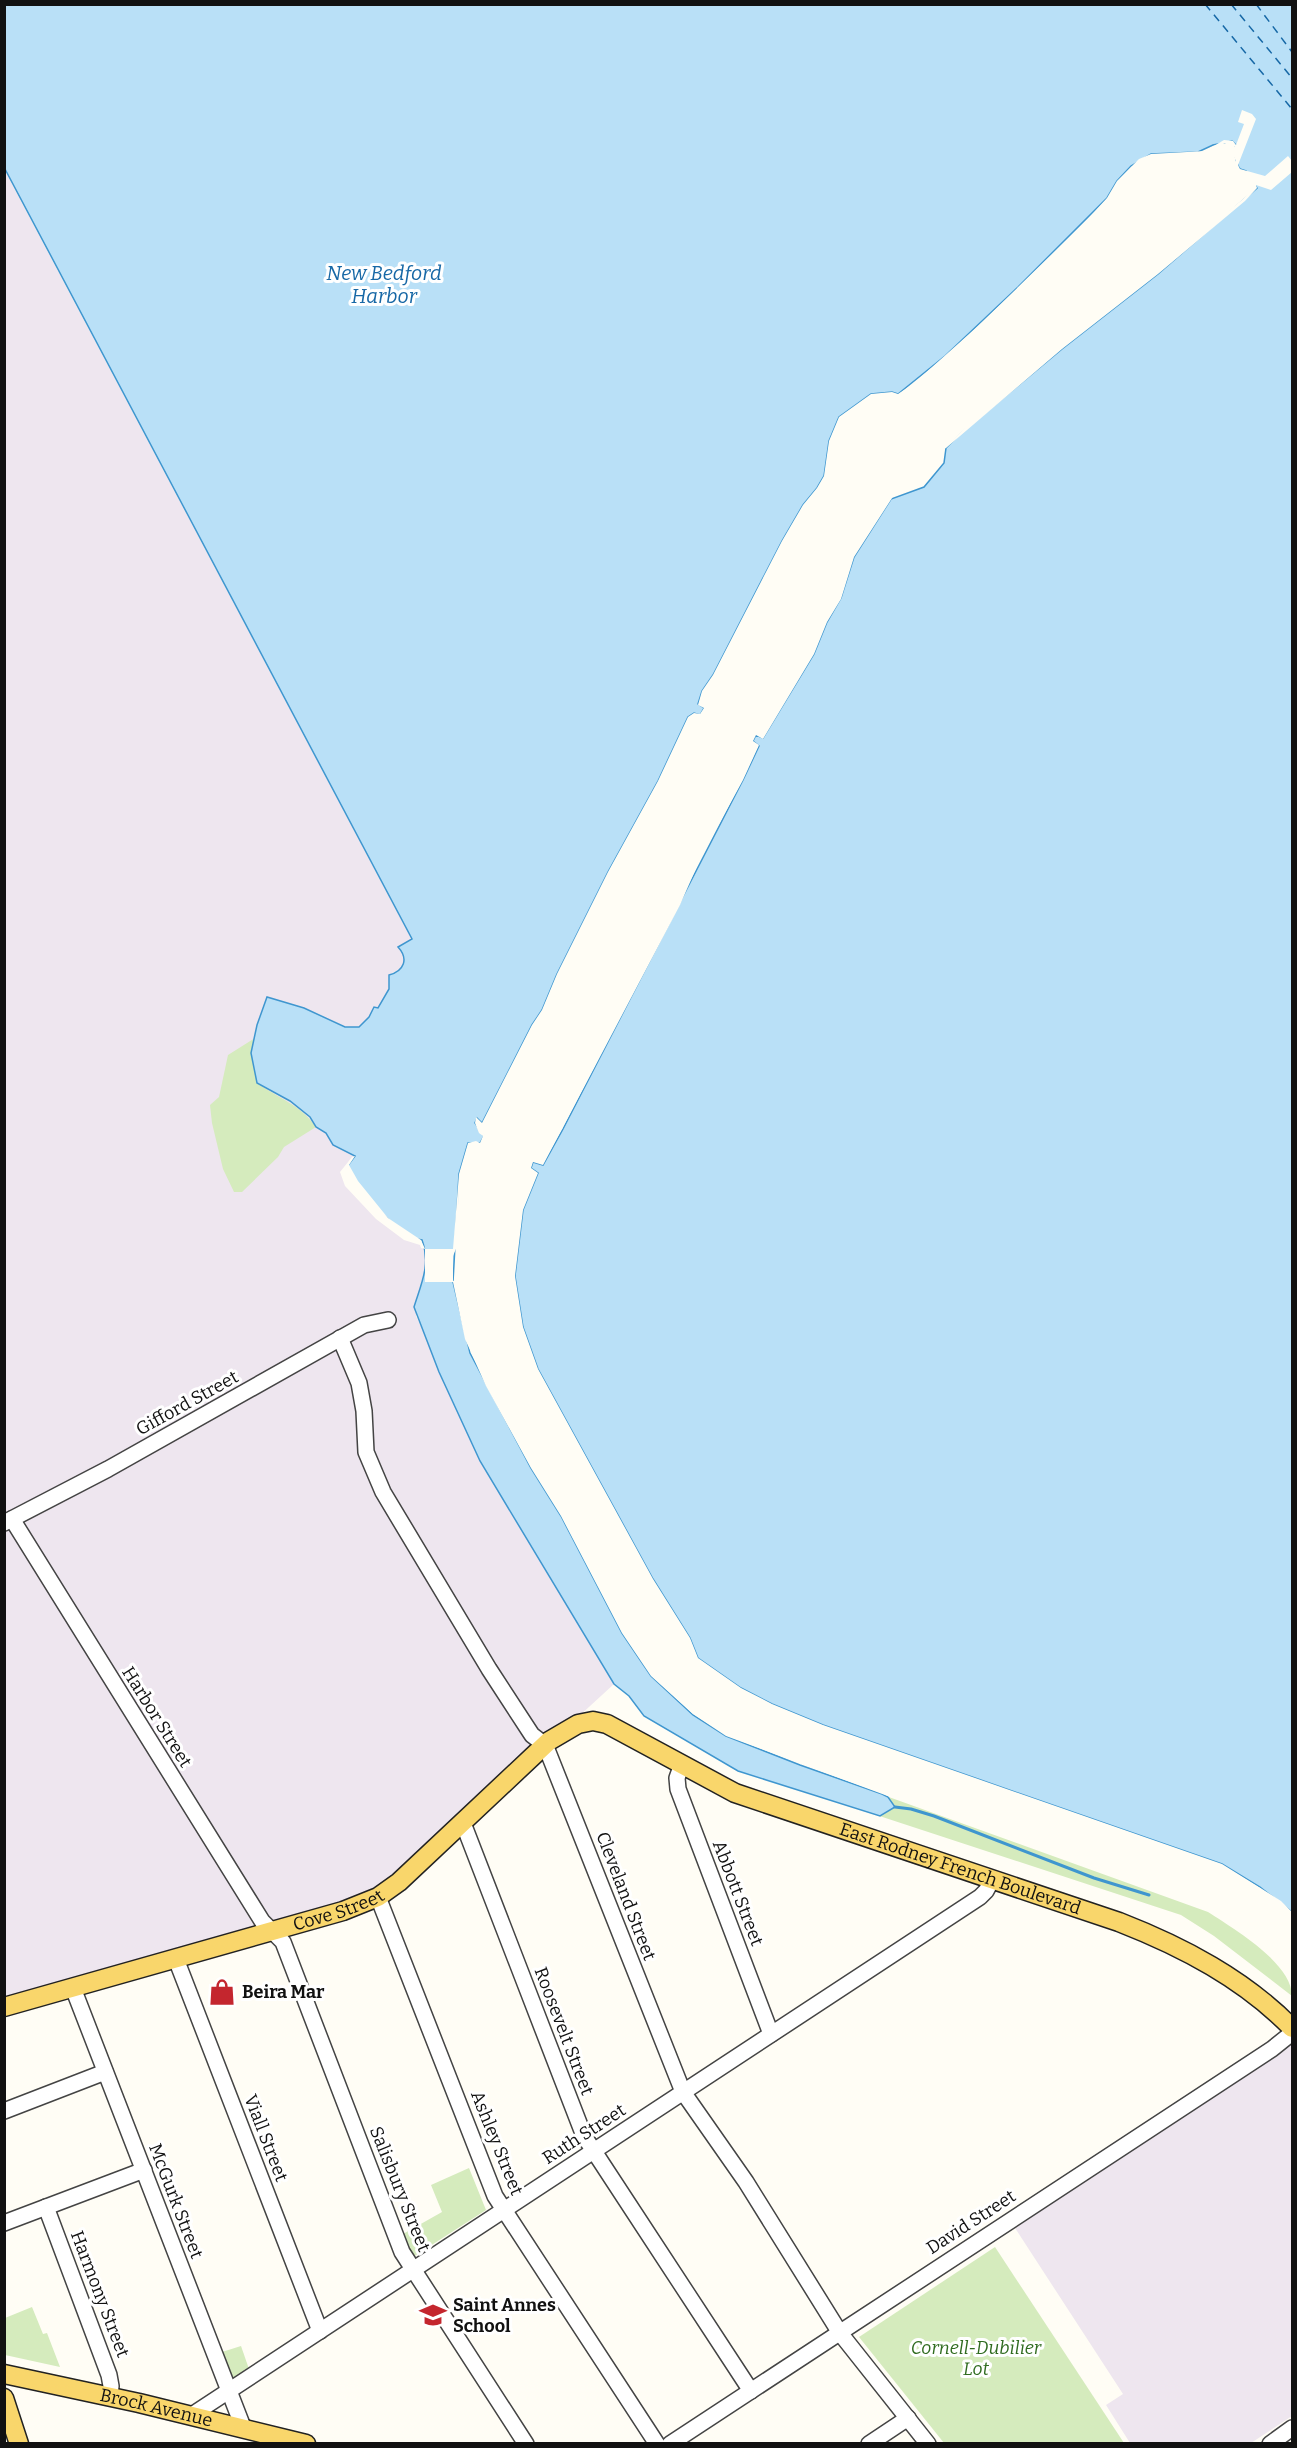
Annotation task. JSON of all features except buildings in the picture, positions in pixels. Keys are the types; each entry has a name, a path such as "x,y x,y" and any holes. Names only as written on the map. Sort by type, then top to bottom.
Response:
{"main road":[{"name":"Cove Street","path":"4,2007 343,1911 378,1897 406,1876 545,1745 563,1731 583,1723 597,1722 616,1727"},
{"name":"East Rodney French Boulevard","path":"616,1727 735,1793 1119,1922 1183,1950 1242,1986 1293,2030"},
{"name":"Brock Avenue","path":"4,2374 192,2415 294,2442"},
{"path":"4,2398 16,2428 18,2444"},
{"path":"4,2435 18,2444"}],"street":[{"name":"Gifford Street","path":"8,1521 108,1469 364,1325 388,1320"},
{"name":"Cleveland Street","path":"340,1338 359,1383 364,1411 366,1452 383,1492 501,1688 532,1735 545,1745 683,2092 746,2182 840,2333 928,2444"},
{"name":"Harbor Street","path":"8,1521 262,1921 273,1931"},
{"name":"Abbott Street","path":"682,1764 677,1778 678,1789 771,2034"},
{"name":"Roosevelt Street","path":"463,1823 582,2130 752,2391"},
{"name":"Ruth Street","path":"192,2415 980,1897 992,1880"},
{"name":"Ashley Street","path":"378,1897 493,2191 503,2210 657,2444"},
{"name":"Salisbury Street","path":"273,1931 283,1942 399,2243 413,2270 526,2444"},
{"name":"Viall Street","path":"176,1959 320,2331"},
{"name":"McGurk Street","path":"73,1988 243,2427"},
{"name":"David Street","path":"670,2444 1272,2049 1293,2030"},
{"path":"4,2111 105,2072"},
{"path":"4,2223 144,2170"},
{"name":"Harmony Street","path":"46,2207 110,2375 110,2396"},
{"path":"869,2444 908,2418"},
{"path":"1270,2444 1293,2428"}],"shaded area":[{"path":"4,169 412,940 402,951 405,962 401,968 389,975 390,989 378,1009 374,1007 369,1017 359,1027 346,1027 304,1008 257,1025 255,1038 316,1127 326,1133 333,1145 355,1156 425,1249 425,1282 418,1296 416,1316 439,1372 480,1461 614,1684 392,1888 4,2007"},
{"path":"1290,2045 1292,2046 1292,2416 1251,2443 1130,2443 1106,2405 1123,2394 1015,2228"}],"green space":[{"path":"255,1038 251,1053 257,1083 296,1107 316,1127 284,1147 278,1157 242,1192 234,1192 223,1169 210,1105 219,1097 228,1055"},
{"path":"836,1778 1208,1912 1246,1937 1272,1959 1283,1971 1292,1996 1214,1936 1181,1915 785,1785"},
{"path":"469,2168 486,2210 413,2257 403,2234 442,2212 431,2185"},
{"name":"Cornell-Dubilier Lot","path":"995,2247 1124,2443 944,2443 859,2337"},
{"path":"32,2307 43,2334 47,2333 60,2367 5,2355 5,2318"},
{"path":"241,2346 249,2369 233,2378 222,2352"}],"water":[{"name":"New Bedford Harbor","path":"4,5 1292,5 1292,1912 1260,1887 1222,1864 823,1725 772,1704 741,1688 698,1658 690,1638 653,1579 538,1369 523,1327 515,1276 523,1210 538,1173 531,1168 533,1162 543,1165 563,1129 743,780 759,746 753,741 756,735 763,738 814,654 827,622 841,598 854,557 891,499 924,487 944,463 946,448 961,433 1062,349 1158,274 1257,188 1246,171 1238,166 1234,152 1236,145 1232,141 1213,145 1198,152 1151,154 1131,166 1117,181 1107,198 945,356 898,394 892,392 871,394 839,417 829,441 824,476 803,505 782,541 713,675 702,691 698,704 704,708 700,715 694,713 688,717 658,781 608,872 557,974 542,1010 482,1123 477,1118 475,1123 484,1136 480,1143 468,1143 459,1174 453,1282 470,1353 531,1468 561,1516 622,1633 651,1676 693,1715 726,1736 888,1797 895,1807 880,1816 738,1771 644,1716 629,1696 614,1684 480,1461 439,1372 414,1307 422,1282 426,1258 422,1240 405,1237 343,1172 355,1156 333,1145 326,1133 316,1127 310,1117 290,1101 257,1083 251,1053 257,1025 267,997 304,1008 345,1027 359,1027 369,1017 374,1007 378,1008 389,989 389,975 398,971 403,964 403,956 398,947 412,939 5,169"}],"pier":[{"path":"1242,110 1252,114 1256,119 1238,165 1240,169 1265,176 1288,156 1292,161 1292,172 1271,190 1256,185 1257,188 1245,201 1158,274 1062,349 946,448 943,449 980,413 1254,188 1245,174 1238,172 1235,167 1236,161 1231,151 1235,146 1225,143 1205,154 1151,157 1141,162 1120,183 1109,200 1087,224 979,330 915,386 898,397 892,395 872,397 841,419 832,442 827,478 805,507 716,677 704,692 701,703 707,706 701,717 695,716 690,719 661,782 611,873 560,976 545,1012 535,1026 485,1125 478,1123 486,1137 482,1146 470,1146 462,1175 459,1191 458,1244 453,1256 453,1281 456,1280 473,1352 534,1467 564,1515 625,1632 653,1674 694,1712 727,1733 883,1791 893,1798 726,1736 693,1714 651,1676 622,1633 561,1516 531,1468 486,1386 465,1339 453,1282 425,1282 425,1249 453,1249 459,1174 468,1143 476,1141 480,1143 483,1136 479,1133 475,1123 476,1117 482,1123 542,1010 557,974 608,872 658,781 688,717 694,713 700,714 704,708 698,705 702,691 713,675 782,541 803,505 824,476 829,441 839,417 871,394 892,392 898,394 913,384 977,327 1085,222 1107,198 1117,181 1139,159 1151,154 1205,151 1224,140 1233,141 1236,145 1244,124 1238,122"},
{"path":"894,495 854,557 841,599 827,622 814,654 763,739 756,735 753,741 759,745 743,780 543,1165 533,1162 531,1168 538,1173 523,1210 515,1276 523,1327 538,1369 653,1579 690,1638 698,1658 741,1688 772,1704 823,1725 1222,1864 1281,1901 1292,1912 1292,1915 1258,1889 1221,1867 822,1728 771,1707 740,1691 696,1660 687,1639 650,1580 535,1371 521,1328 512,1276 520,1209 534,1174 528,1169 531,1161 534,1159 541,1162 740,779 755,746 750,743 750,740 755,732 762,735 812,652 825,621 839,597 852,556 889,497"},
{"path":"355,1156 349,1165 358,1181 388,1218 421,1240 425,1249 404,1240 376,1219 345,1186 340,1172 352,1157"}],"waterway":[{"path":"895,1807 934,1816 1094,1878 1149,1895"}],"ferry route":[{"path":"1205,4 1292,109"},
{"path":"1231,4 1292,78"},
{"path":"1256,4 1292,52"}],"place":[{"name":"Beira Mar","path":"222,1992"},
{"name":"Saint Annes School","path":"433,2315"}]}
